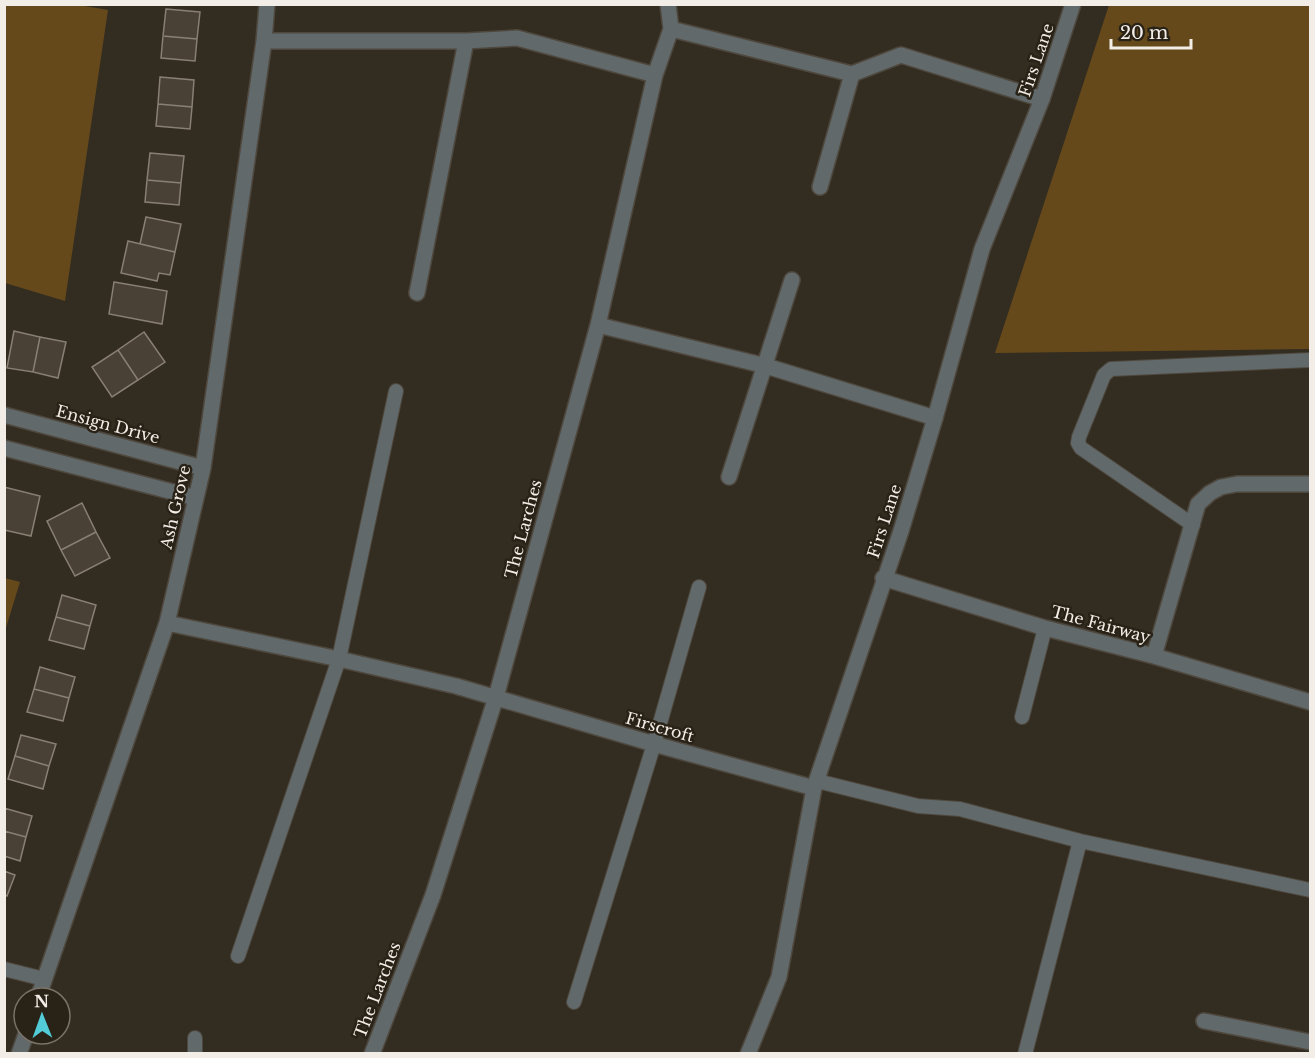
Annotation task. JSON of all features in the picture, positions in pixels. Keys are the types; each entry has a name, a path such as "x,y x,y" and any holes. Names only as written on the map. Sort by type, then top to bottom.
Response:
{"street":[{"name":"Ash Grove","path":"42,986 167,623 203,468 264,41 267,4"},
{"name":"The Larches","path":"372,1053 432,896 496,697 598,325 655,75 671,29 668,4"},
{"name":"Firs Lane","path":"748,1053 779,977 815,784 900,531 935,418 982,249 1042,99 1074,4"},
{"path":"671,29 852,74 902,55 1042,99"},
{"path":"264,41 517,38 655,75"},
{"path":"417,293 466,40"},
{"path":"820,187 852,74"},
{"path":"729,477 792,279"},
{"path":"598,325 766,366 935,418"},
{"name":"Ensign Drive","path":"4,415 203,468"},
{"path":"4,448 196,498"},
{"path":"1154,656 1198,504 1221,487 1237,484 1311,484"},
{"name":"The Fairway","path":"883,578 1045,628 1154,656 1311,702"},
{"name":"Firscroft","path":"167,623 339,659 496,697 654,744 815,784"},
{"path":"1204,1021 1311,1042"}],"lane":[{"path":"1193,525 1081,448 1078,443 1104,375 1112,369 1311,360"},
{"path":"238,956 339,659 396,391"},
{"path":"574,1002 654,744 699,587"},
{"path":"1022,717 1045,628"},
{"path":"815,784 918,806 960,809 1080,841 1311,890"},
{"path":"1025,1053 1080,841"},
{"path":"4,969 44,979"},
{"path":"195,1038 195,1053"}],"shaded area":[{"path":"4,5 79,5 108,10 65,301 5,283"},
{"path":"1109,5 1310,5 1310,349 995,353"},
{"path":"4,578 20,582 5,631"}],"building":[{"path":"166,9 200,12 197,39 163,36"},
{"path":"163,36 197,39 195,61 161,58"},
{"path":"160,77 194,80 192,107 158,104"},
{"path":"158,104 192,107 190,129 156,126"},
{"path":"150,153 184,156 181,183 147,180"},
{"path":"147,180 181,183 179,205 145,202"},
{"path":"146,217 181,224 175,252 140,244"},
{"path":"128,241 175,252 170,275 159,273 157,281 121,273"},
{"path":"114,282 167,291 162,324 109,314"},
{"path":"14,331 40,337 33,372 7,368"},
{"path":"144,332 165,362 138,380 118,350"},
{"path":"40,337 66,342 58,378 33,372"},
{"path":"118,350 138,380 112,397 92,367"},
{"path":"4,487 40,496 31,536 4,530"},
{"path":"82,503 96,532 61,550 47,521"},
{"path":"96,532 110,558 75,576 61,550"},
{"path":"62,595 96,605 90,626 56,617"},
{"path":"56,617 90,626 84,649 49,640"},
{"path":"40,667 75,677 69,698 34,689"},
{"path":"34,689 69,698 63,721 27,712"},
{"path":"21,735 56,744 49,766 15,756"},
{"path":"15,756 49,766 43,789 8,779"},
{"path":"4,808 32,816 26,837 4,831"},
{"path":"4,831 26,837 20,861 4,856"},
{"path":"4,871 15,875 7,896 4,895"}]}
